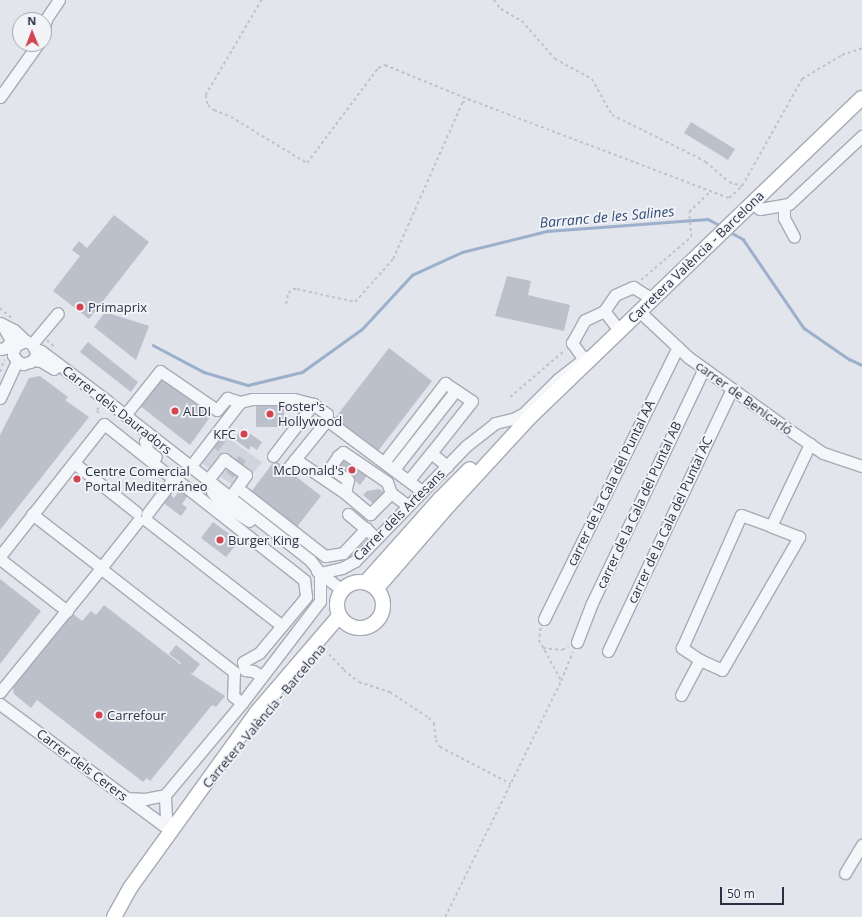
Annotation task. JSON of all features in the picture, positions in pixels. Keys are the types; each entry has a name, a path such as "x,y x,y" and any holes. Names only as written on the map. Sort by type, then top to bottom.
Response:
{"main road":[{"name":"Carretera València - Barcelona","path":"371,585 449,505 530,416 589,355 619,330 652,299 862,98"},
{"path":"352,583 371,585 383,598 384,606 378,620 366,628 358,628 342,619 337,600 342,590 352,583"},
{"name":"Carretera València - Barcelona","path":"185,810 323,647 342,619"},
{"name":"Carretera València - Barcelona","path":"114,917 130,888 256,713 342,619"},
{"path":"130,888 134,869 163,825"}],"street":[{"path":"52,12 59,0"},
{"path":"0,97 32,52"},
{"path":"752,203 760,209 789,204 862,136"},
{"path":"784,205 784,218 794,238"},
{"path":"589,355 572,343 585,320 604,311 614,295 633,287 652,299"},
{"path":"604,311 619,330"},
{"name":"carrer de Benicarló","path":"639,311 678,348 732,389 810,444 823,453 862,466"},
{"path":"0,349 5,348 14,351 24,364 32,349 58,313"},
{"name":"Carrer dels Dauradors","path":"2,324 14,330 49,365 225,503 232,500"},
{"name":"Carrer dels Dauradors","path":"2,324 14,351"},
{"path":"0,398 16,345 32,349"},
{"name":"carrer de la Cala del Puntal AA","path":"544,618 678,348"},
{"name":"Carrer dels Dauradors","path":"32,349 41,352 125,415 207,481 310,560 320,572 342,590"},
{"name":"Carrer dels Artesans","path":"320,572 342,568 355,561 422,491 489,426 496,422 513,419 523,414 558,379 589,355"},
{"name":"carrer de la Cala del Puntal AB","path":"577,642 592,603 704,368"},
{"path":"125,415 160,372 218,410 227,398 240,402 252,399 294,399 313,404 327,414 327,420 292,464 344,494 370,514 391,493"},
{"path":"384,462 445,383 472,401 409,480"},
{"name":"carrer de la Cala del Puntal AC","path":"608,652 732,389"},
{"path":"394,469 456,390"},
{"path":"190,467 240,402"},
{"path":"273,456 313,404"},
{"path":"327,420 422,491"},
{"path":"0,556 104,424 168,474"},
{"path":"142,515 168,476 163,463 147,450 144,440"},
{"path":"771,526 810,444"},
{"path":"344,494 348,480 334,470 332,465 338,456 344,452 387,482 391,493 408,506"},
{"path":"431,454 447,466"},
{"path":"207,481 224,459 246,475 232,500"},
{"path":"74,463 282,626"},
{"path":"0,692 67,611 142,515 170,483 176,480 304,580 306,597 259,653 243,662 245,670 253,671 262,676"},
{"name":"Carrer dels Dauradors","path":"212,492 232,512 240,514 305,565 320,572"},
{"path":"243,492 325,556 343,553 366,528"},
{"path":"32,514 234,672 233,696 242,703"},
{"path":"348,514 377,537"},
{"path":"741,515 799,537 722,670 700,660 682,648 741,515"},
{"path":"0,559 67,611"},
{"path":"126,798 145,799 165,795 242,703 320,602 320,572"},
{"path":"681,695 700,660"},
{"name":"Carrer dels Cerers","path":"0,704 163,825"},
{"path":"163,825 166,817 165,795"},
{"path":"845,873 862,845"}],"path":[{"path":"262,0 206,95 208,104 214,110 230,117 307,163 378,68 385,65 468,99 729,198 742,186 802,79 842,55 862,48"},
{"path":"494,0 501,9 522,21 555,59 592,79 612,115 706,162 730,182 742,186"},
{"path":"286,304 288,293 293,289 356,302 393,259 462,103 468,99"},
{"path":"633,287 691,237 689,212 711,191"},
{"path":"510,397 572,343"},
{"path":"0,372 4,364"},
{"path":"544,618 539,640 561,681"},
{"path":"543,648 562,650 577,642"},
{"path":"445,917 561,681 577,642"},
{"path":"323,647 344,670 359,682 390,692 429,718 434,723 436,740 440,747 447,749 511,784"}],"shaded area":[{"path":"222,434 262,462 239,490 200,462"}],"building":[{"path":"691,122 735,149 728,160 684,133"},
{"path":"114,215 149,242 89,319 53,291 80,256 72,250 79,241 87,248"},
{"path":"507,276 531,281 528,295 570,305 564,331 495,316"},
{"path":"105,312 149,326 136,360 94,327"},
{"path":"88,342 138,382 131,392 80,352"},
{"path":"389,348 432,381 378,451 335,418"},
{"path":"40,376 68,397 65,400 89,417 0,530 0,435 29,378"},
{"name":"ALDI","path":"161,377 211,416 190,445 139,405"},
{"name":"Foster's Hollywood","path":"256,401 284,401 284,427 256,427"},
{"name":"KFC","path":"242,428 262,442 257,450 251,446 249,450 234,439"},
{"path":"221,437 226,441 218,451 213,447"},
{"name":"McDonald's","path":"345,455 369,473 360,485 336,466"},
{"path":"239,456 246,461 233,478 226,472"},
{"path":"275,460 321,496 296,528 251,492"},
{"path":"181,488 189,494 182,504 187,508 181,516 161,501 167,492 174,498"},
{"path":"379,489 384,492 374,504 363,495 367,491"},
{"name":"Burger King","path":"213,522 239,541 226,557 201,538"},
{"path":"0,579 41,611 0,664"},
{"path":"104,605 180,664 181,663 169,654 176,645 200,664 193,673 190,673 225,696 216,707 212,705 150,781 147,778 143,782 37,700 31,708 14,694 13,688 72,613 82,621 91,611 96,615"}],"waterway":[{"name":"Barranc de les Salines","path":"153,345 204,372 248,385 302,372 362,329 412,275 462,252 547,231 708,219 721,226"},
{"name":"Barranc de les Salines","path":"730,232 743,239 804,328 849,359 862,365"}],"place":[{"name":"Primaprix","path":"80,307"},
{"name":"ALDI","path":"175,411"},
{"name":"Foster's Hollywood","path":"270,414"},
{"name":"KFC","path":"244,434"},
{"name":"McDonald's","path":"352,470"},
{"name":"Centre Comercial Portal Mediterráneo","path":"77,479"},
{"name":"Burger King","path":"220,540"},
{"name":"Carrefour","path":"99,715"}]}
